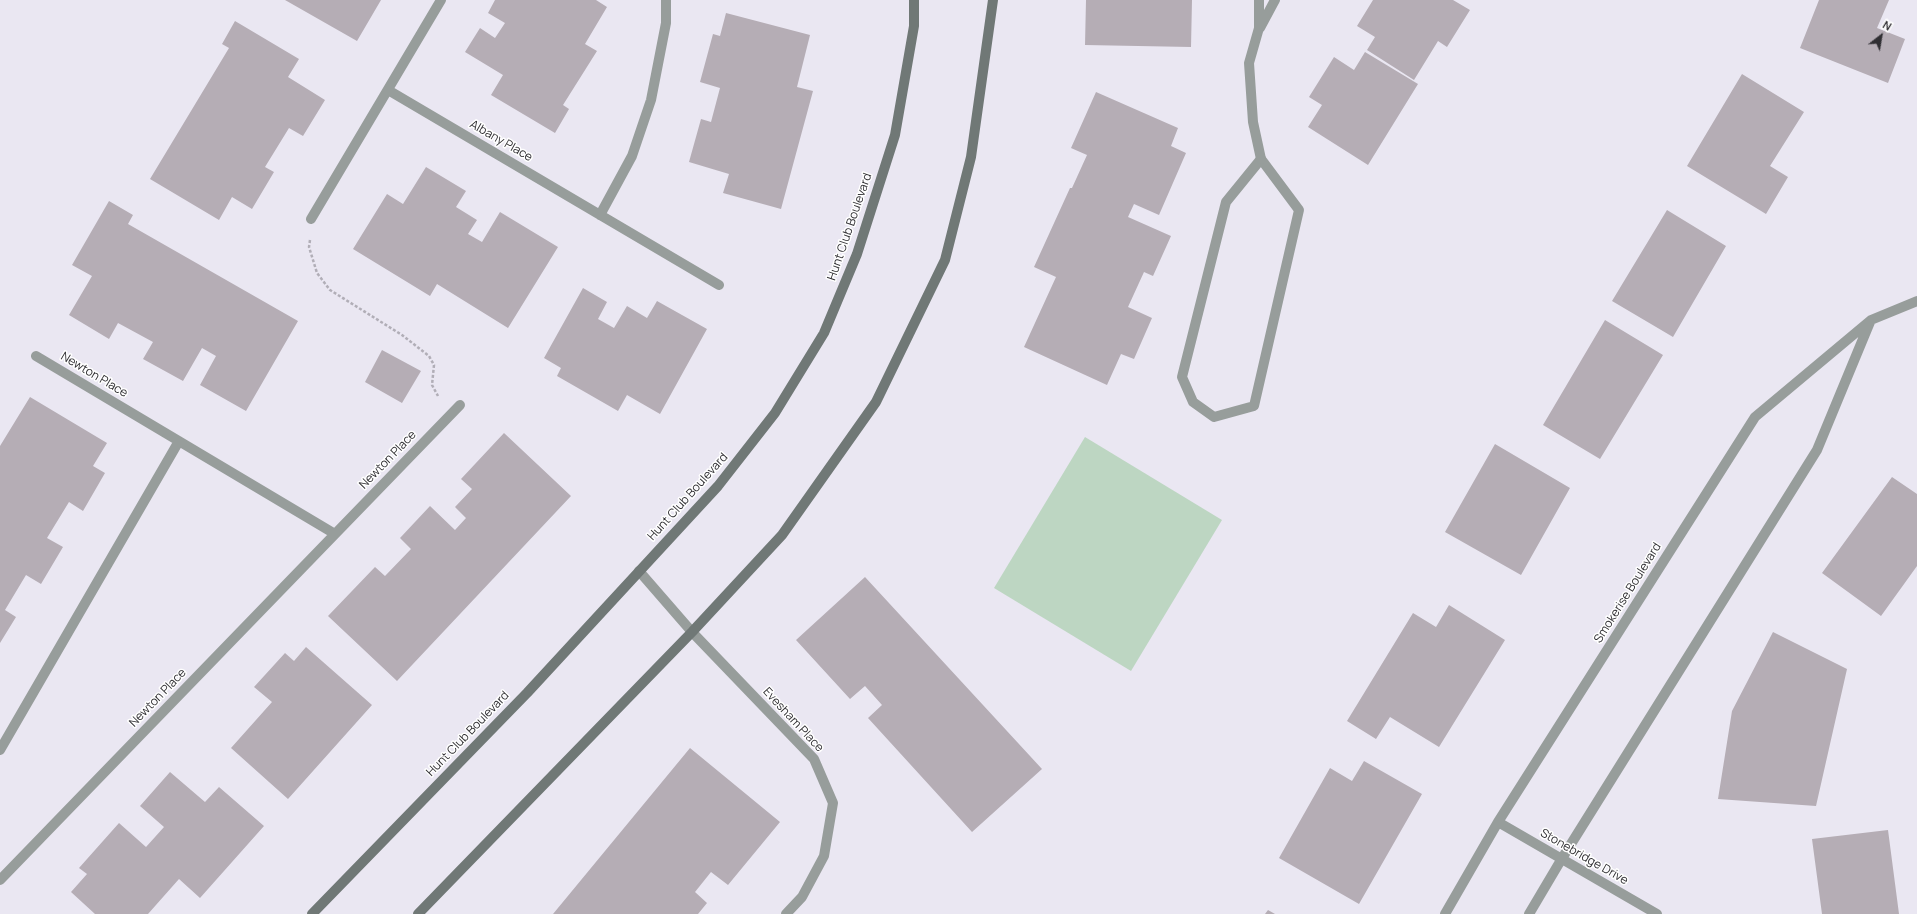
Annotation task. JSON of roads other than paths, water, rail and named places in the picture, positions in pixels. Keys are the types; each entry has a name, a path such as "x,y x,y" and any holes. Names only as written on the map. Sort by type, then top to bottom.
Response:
{"street":[{"path":"311,219 441,0"},
{"path":"600,214 632,156 651,100 666,23 666,0"},
{"name":"Hunt Club Boulevard","path":"312,914 527,693 718,486 775,414 824,333 857,254 894,135 914,26 914,0"},
{"path":"418,914 692,632 782,535 876,402 945,260 972,157 993,0"},
{"path":"1259,0 1259,28"},
{"path":"1261,159 1226,202 1182,377 1193,402 1214,417 1254,406 1299,210 1261,159 1253,122 1249,63 1259,28 1275,0"},
{"name":"Albany Place","path":"388,90 719,285"},
{"name":"Smokerise Boulevard","path":"1445,914 1498,822 1755,416 1871,320 1917,301"},
{"path":"1530,914 1561,860 1817,450 1871,320"},
{"name":"Newton Place","path":"36,356 335,534"},
{"name":"Newton Place","path":"0,880 456,408"},
{"path":"0,750 179,441"},
{"name":"Evesham Place","path":"639,571 692,632 814,759 833,803 824,856 802,897 786,914"},
{"name":"Stonebridge Drive","path":"1498,822 1561,860 1657,914"}]}
